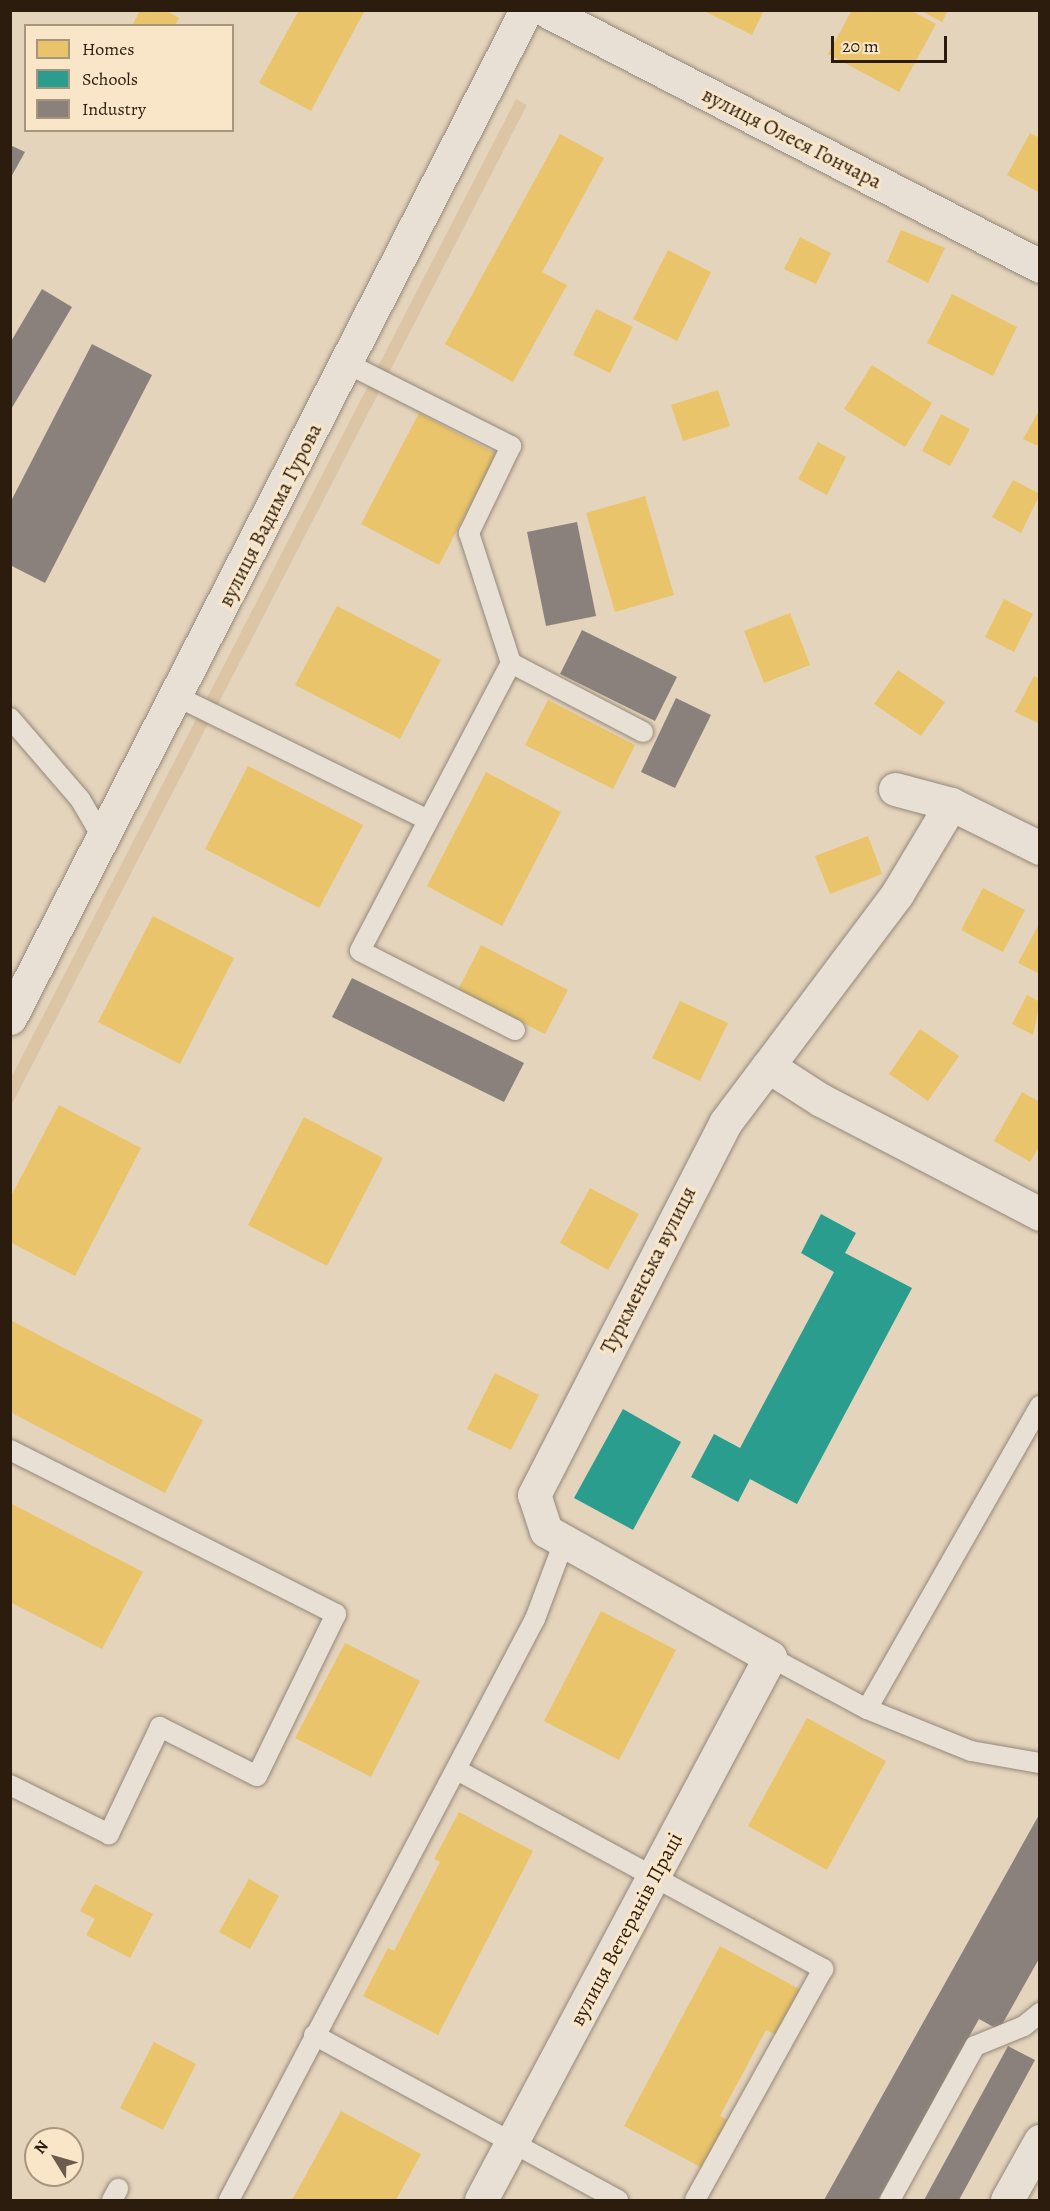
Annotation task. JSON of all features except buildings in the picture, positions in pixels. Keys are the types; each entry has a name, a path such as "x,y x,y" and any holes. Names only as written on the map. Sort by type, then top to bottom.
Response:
{"street":[{"name":"вулиця Вадима Гурова","path":"10,1018 105,843 526,10"},
{"name":"вулиця Олеся Гончара","path":"545,10 1040,266"},
{"path":"895,789 951,804 1040,848"},
{"name":"Туркменська вулиця","path":"770,1657 546,1531 534,1495 725,1123 897,894 951,804"},
{"path":"768,1066 821,1100 1040,1214"},
{"name":"вулиця Ветеранів Праці","path":"481,2200 770,1657"},
{"path":"1007,2200 1040,2141"}],"lane":[{"path":"346,363 511,446 469,533 511,663 643,732"},
{"path":"511,663 426,819 360,951 515,1030"},
{"path":"178,697 426,819"},
{"path":"10,718 80,799 105,843"},
{"path":"867,1709 1040,1407"},
{"path":"10,1450 336,1614 257,1776 160,1727 109,1834 10,1785"},
{"path":"229,2200 535,1619 564,1542"},
{"path":"770,1657 867,1709 971,1751 1040,1763"},
{"path":"457,1770 823,1969 695,2200"},
{"path":"890,2200 975,2046 1024,2026 1040,2013"},
{"path":"314,2035 618,2200"}],"shaded area":[{"path":"516,99 527,105 11,1106 11,1078"}]}
